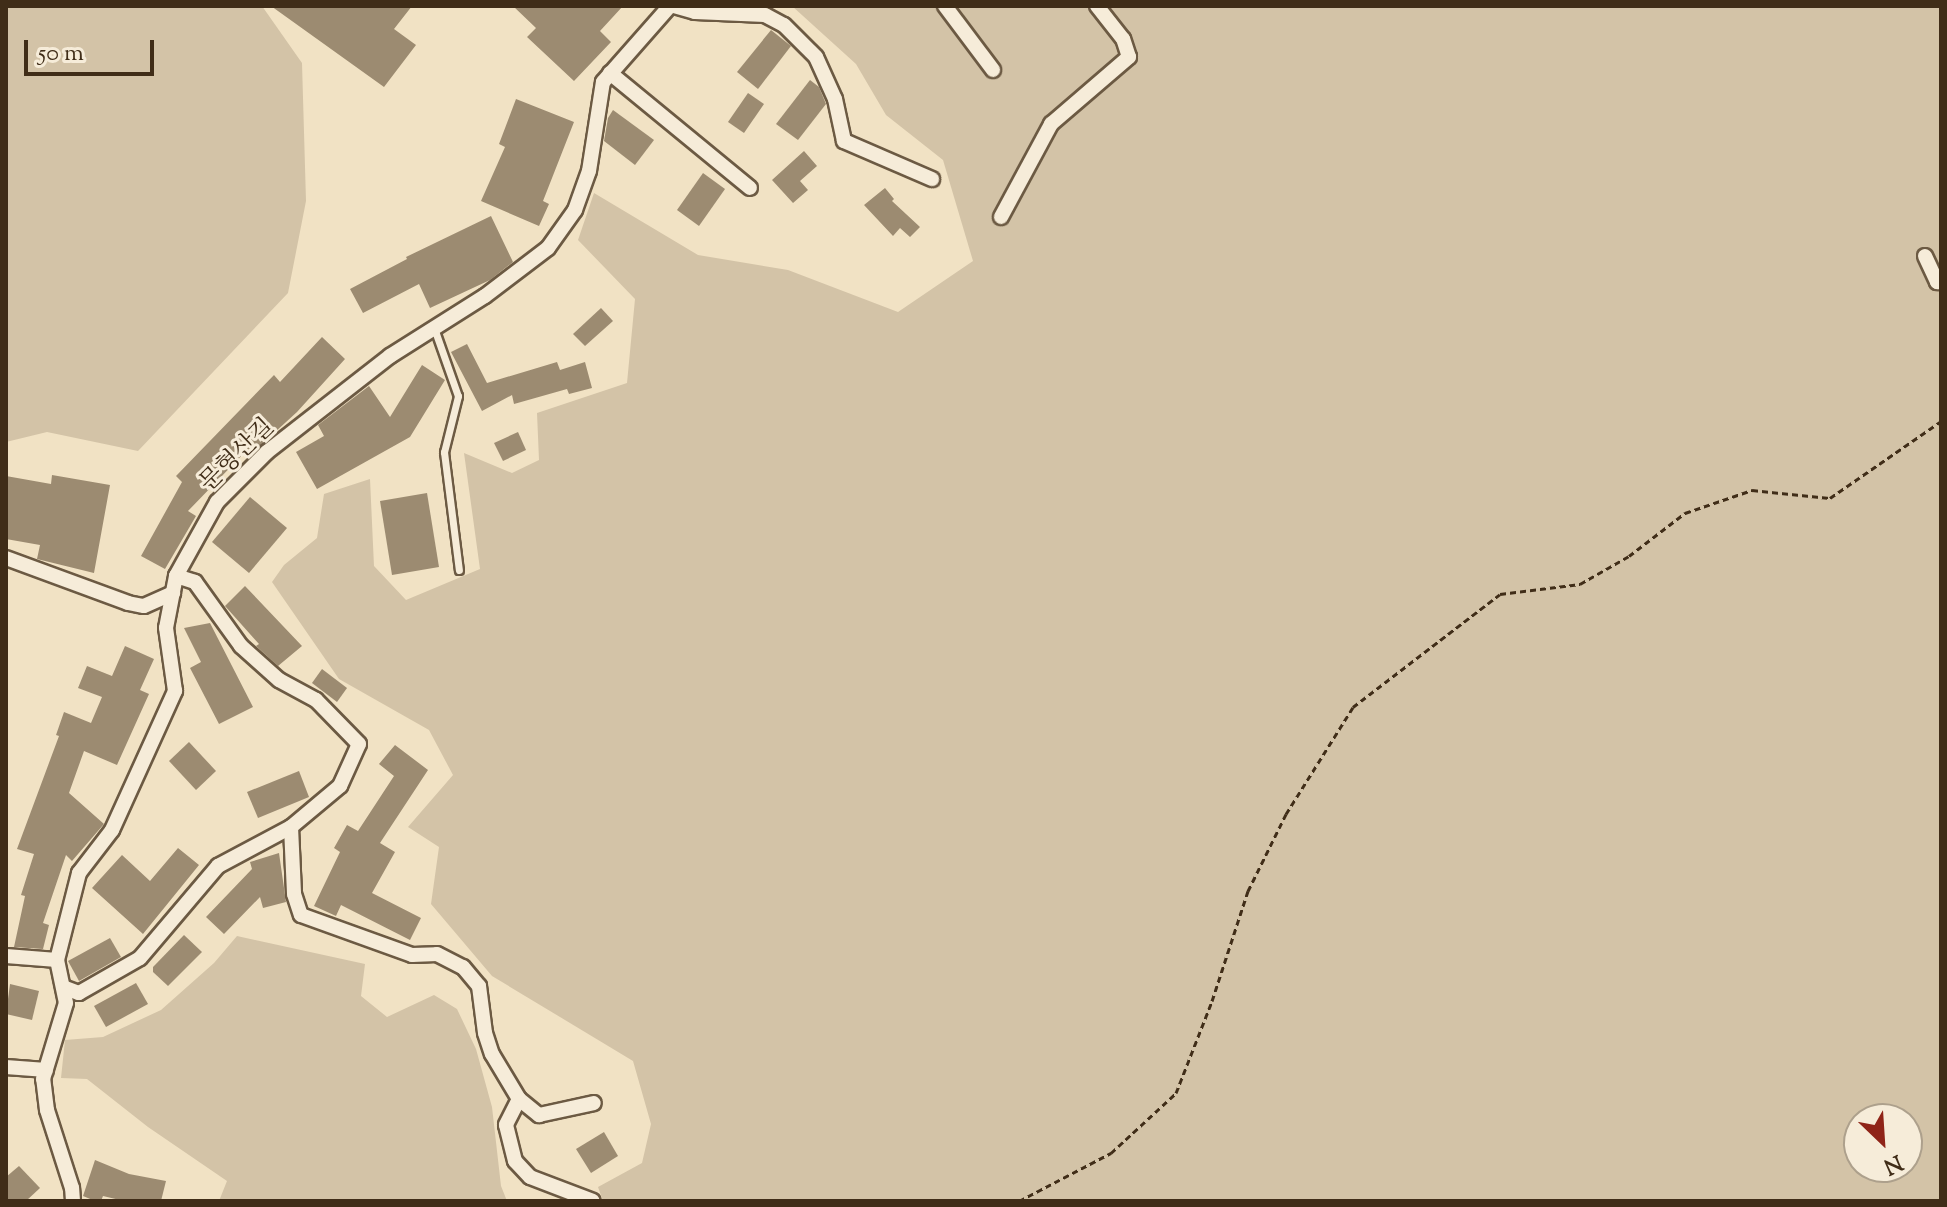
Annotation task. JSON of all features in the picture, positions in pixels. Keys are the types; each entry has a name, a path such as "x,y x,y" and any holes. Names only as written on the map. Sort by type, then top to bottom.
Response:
{"street":[{"name":"문형산길","path":"73,1201 72,1188 47,1110 43,1079 66,1003 57,960 79,873 112,830 175,691 166,628 176,576 217,502 267,452 390,356 548,248 575,210 589,171 603,82 672,6"},
{"path":"672,6 695,12 765,15 784,25 816,57 835,99 844,141 932,179"},
{"path":"945,6 993,70"},
{"path":"1001,217 1051,124 1129,57 1123,39 1097,6"},
{"path":"610,73 750,188"},
{"path":"1925,256 1937,282 1941,281"},
{"path":"6,558 128,603 144,606 173,593"},
{"path":"63,987 79,993 140,958 218,866 291,827 340,786 359,744 316,700 279,680 241,646 195,582 176,576"},
{"path":"291,827 294,894 301,915 412,955 437,954 463,967 479,986 485,1033 492,1054 519,1099 539,1115 594,1103"},
{"path":"6,956 57,960"},
{"path":"6,1067 46,1070"},
{"path":"519,1099 506,1125 515,1161 530,1177 593,1201"}],"lane":[{"path":"434,328 458,396 444,452 459,570"}],"path":[{"path":"1019,1201 1111,1153 1176,1093 1212,1001 1248,891 1286,814 1353,707 1500,594 1580,584 1629,556 1685,513 1752,490 1830,498 1941,421"}],"shaded area":[{"path":"6,6 262,6 302,63 306,201 288,293 138,451 47,432 6,442"},
{"path":"792,6 1941,6 1941,1201 603,1201 598,1187 642,1163 651,1124 633,1061 492,976 431,904 439,847 408,827 453,775 429,730 339,679 272,582 284,565 317,538 324,494 370,479 374,566 406,600 480,569 464,453 512,473 539,460 537,413 627,383 635,299 578,240 594,193 698,255 788,270 898,312 973,261 943,160 886,115 856,64"},
{"path":"237,936 365,964 361,996 387,1017 434,995 457,1009 476,1049 492,1107 501,1186 507,1201 219,1201 227,1181 148,1127 87,1079 61,1078 65,1040 103,1037 161,1010 214,963"}],"building":[{"path":"271,6 412,6 394,29 416,45 384,87"},
{"path":"513,6 623,6 600,31 611,42 574,81 527,37 536,28"},
{"path":"771,30 791,46 758,89 737,72"},
{"path":"810,80 819,87 826,104 798,140 776,124"},
{"path":"748,93 764,104 744,133 728,122"},
{"path":"516,99 574,122 543,201 549,204 539,226 481,201 505,147 499,144"},
{"path":"613,110 654,140 635,165 604,141 608,118"},
{"path":"804,151 817,166 800,181 808,190 793,203 772,180"},
{"path":"703,173 725,189 699,226 677,210"},
{"path":"885,188 894,199 892,201 920,227 910,237 900,228 893,236 864,205"},
{"path":"491,216 513,262 490,280 430,308 419,284 363,313 350,289 406,257"},
{"path":"601,308 613,321 585,346 573,334"},
{"path":"322,337 345,359 297,412 252,453 248,449 188,511 196,516 165,569 141,556 182,482 176,476 274,375 280,382"},
{"path":"467,344 487,383 557,362 560,370 585,362 592,388 569,394 567,389 514,404 512,395 482,411 451,352"},
{"path":"422,365 445,380 410,437 317,489 296,452 324,436 318,425 369,386 390,417"},
{"path":"518,432 526,450 503,461 494,443"},
{"path":"52,475 110,485 94,573 37,559 40,545 6,539 6,476 51,484"},
{"path":"427,493 439,567 392,575 380,501"},
{"path":"250,497 287,528 249,573 212,542"},
{"path":"245,586 302,646 278,666 256,646 259,644 225,606"},
{"path":"210,623 253,707 219,724 190,668 201,662 184,628"},
{"path":"125,646 154,659 140,690 149,694 117,765 84,751 69,793 104,824 72,861 66,855 43,923 49,925 43,949 14,947 25,896 21,895 34,854 17,849 59,736 56,735 64,712 91,723 102,697 78,688 87,666 112,676"},
{"path":"322,669 347,688 337,702 312,683"},
{"path":"189,742 216,771 196,790 169,761"},
{"path":"395,745 428,770 380,843 395,852 372,893 421,918 410,940 341,905 336,916 314,906 340,852 334,848 347,825 358,831 394,776 379,764"},
{"path":"299,771 309,797 258,818 247,792"},
{"path":"178,848 199,865 143,934 92,888 122,855 150,881"},
{"path":"279,853 286,902 263,908 260,897 224,934 206,917 252,869 250,862"},
{"path":"184,935 202,952 168,986 153,972 153,967"},
{"path":"110,938 121,957 79,981 68,961"},
{"path":"136,983 148,1004 106,1027 94,1006"},
{"path":"10,984 39,991 32,1020 6,1014"},
{"path":"604,1132 618,1156 591,1173 576,1149"},
{"path":"95,1160 129,1174 166,1181 161,1201 124,1201 103,1196 101,1201 95,1201 83,1196"},
{"path":"19,1166 40,1188 26,1201 6,1201 6,1177"}]}
